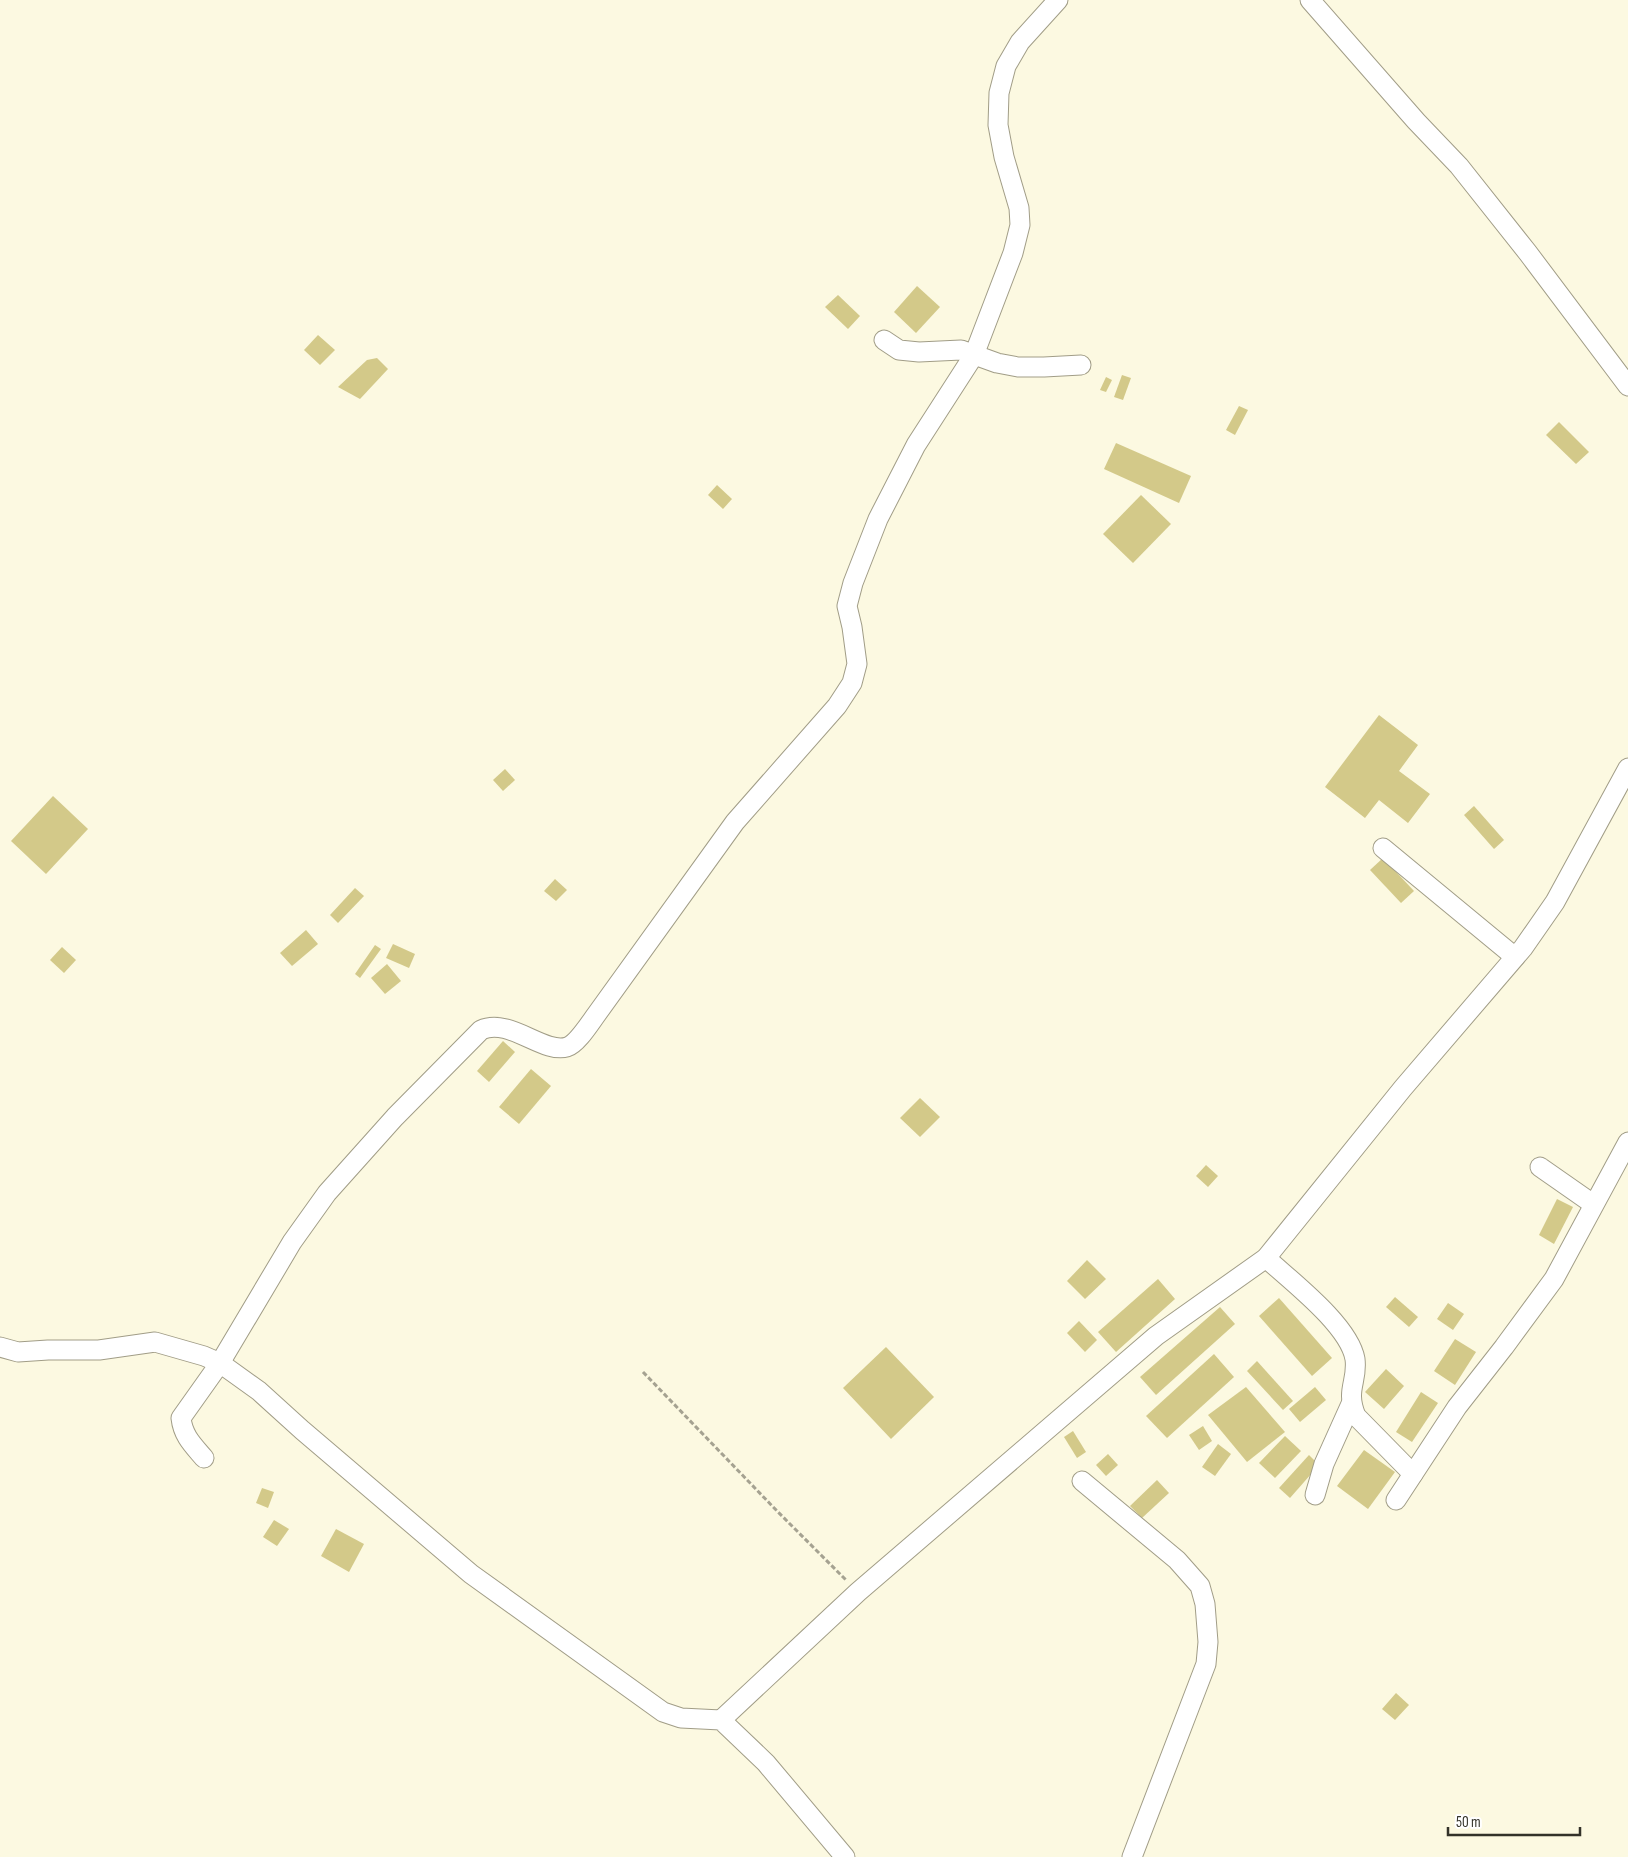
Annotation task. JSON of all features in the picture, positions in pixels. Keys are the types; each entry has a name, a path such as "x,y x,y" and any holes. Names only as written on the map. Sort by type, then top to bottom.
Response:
{"street":[{"path":"204,1458 186,1438 182,1429 181,1418 220,1363 292,1242 327,1193 395,1118 481,1030 492,1026 513,1031 558,1047 567,1047 574,1043 602,1008 735,822 837,706 852,683 857,664 847,606 853,583 874,528 916,445 974,355 1013,253 1020,226 1019,208 1004,157 998,124 999,93 1003,76 1014,50 1058,0"},
{"path":"1310,0 1416,121 1459,166 1528,253 1628,386"},
{"path":"884,340 899,350 919,352 961,350 997,363 1018,367 1082,365"},
{"path":"721,1720 858,1592 1156,1336 1266,1258 1403,1088 1515,956 1555,902 1628,768"},
{"path":"1383,848 1515,956"},
{"path":"1396,1500 1457,1407 1554,1279 1628,1142"},
{"path":"1540,1167 1594,1204"},
{"path":"1266,1258 1337,1324 1354,1358 1355,1370 1350,1392 1351,1404 1356,1416 1413,1474"},
{"path":"0,1347 18,1352 99,1350 155,1342 220,1363 260,1391 302,1430 471,1574 662,1712 682,1718 721,1720 766,1763 844,1857"},
{"path":"1315,1495 1329,1451 1351,1404"},
{"path":"1082,1481 1177,1560 1200,1586 1205,1604 1208,1642 1206,1664 1132,1857"}],"path":[{"path":"643,1372 858,1592"}],"building":[{"path":"917,286 940,307 916,333 894,312"},
{"path":"838,295 860,316 848,329 825,307"},
{"path":"318,335 335,350 320,365 304,350"},
{"path":"377,358 388,369 360,399 338,387 367,360"},
{"path":"1122,375 1131,378 1123,400 1114,397"},
{"path":"1106,377 1112,380 1106,392 1100,390"},
{"path":"1239,406 1248,410 1235,435 1226,430"},
{"path":"1559,422 1589,452 1576,464 1546,435"},
{"path":"1116,443 1191,476 1179,503 1104,469"},
{"path":"717,485 732,499 723,509 708,495"},
{"path":"1141,495 1171,524 1133,563 1103,534"},
{"path":"1379,715 1418,745 1399,771 1430,794 1408,823 1379,800 1365,818 1325,787"},
{"path":"505,769 515,780 503,791 493,780"},
{"path":"53,796 88,829 46,874 11,841"},
{"path":"1474,806 1504,840 1494,849 1464,815"},
{"path":"1383,858 1414,891 1401,903 1370,870"},
{"path":"555,879 567,890 556,901 544,891"},
{"path":"355,888 364,896 338,923 330,915"},
{"path":"306,930 318,944 292,966 280,953"},
{"path":"393,944 415,954 409,968 386,958"},
{"path":"375,945 381,949 360,978 355,974"},
{"path":"62,947 76,960 64,973 50,960"},
{"path":"387,964 401,981 385,994 371,978"},
{"path":"503,1041 515,1052 489,1082 477,1071"},
{"path":"531,1069 551,1086 519,1124 499,1107"},
{"path":"920,1098 940,1117 920,1137 900,1118"},
{"path":"1206,1165 1218,1176 1208,1187 1196,1176"},
{"path":"1557,1199 1573,1207 1554,1244 1539,1235"},
{"path":"1087,1260 1106,1279 1085,1299 1067,1281"},
{"path":"1158,1279 1175,1299 1116,1352 1098,1332"},
{"path":"1395,1297 1418,1317 1409,1327 1386,1307"},
{"path":"1279,1298 1332,1358 1312,1376 1259,1316"},
{"path":"1448,1303 1464,1314 1453,1330 1437,1319"},
{"path":"1220,1307 1235,1324 1156,1395 1140,1377"},
{"path":"1079,1321 1097,1340 1085,1352 1067,1333"},
{"path":"1455,1339 1476,1352 1455,1385 1434,1371"},
{"path":"886,1347 934,1397 891,1439 843,1388"},
{"path":"1214,1354 1234,1377 1167,1438 1146,1416"},
{"path":"1257,1361 1293,1401 1283,1410 1247,1371"},
{"path":"1386,1369 1404,1386 1384,1409 1365,1392"},
{"path":"1246,1387 1285,1432 1247,1462 1208,1415"},
{"path":"1315,1387 1326,1400 1300,1422 1289,1409"},
{"path":"1421,1392 1438,1403 1412,1442 1396,1432"},
{"path":"1203,1426 1212,1441 1199,1450 1189,1435"},
{"path":"1073,1431 1086,1452 1077,1458 1064,1437"},
{"path":"1285,1436 1301,1451 1275,1478 1259,1463"},
{"path":"1218,1444 1231,1454 1215,1476 1202,1467"},
{"path":"1364,1450 1395,1472 1368,1509 1337,1486"},
{"path":"1108,1454 1118,1465 1106,1476 1096,1465"},
{"path":"1309,1455 1319,1465 1290,1498 1279,1488"},
{"path":"1157,1480 1169,1493 1142,1518 1130,1506"},
{"path":"262,1488 274,1492 268,1508 256,1503"},
{"path":"274,1520 289,1529 277,1546 263,1537"},
{"path":"336,1529 364,1544 349,1572 321,1556"},
{"path":"1396,1693 1409,1705 1395,1720 1382,1709"}]}
